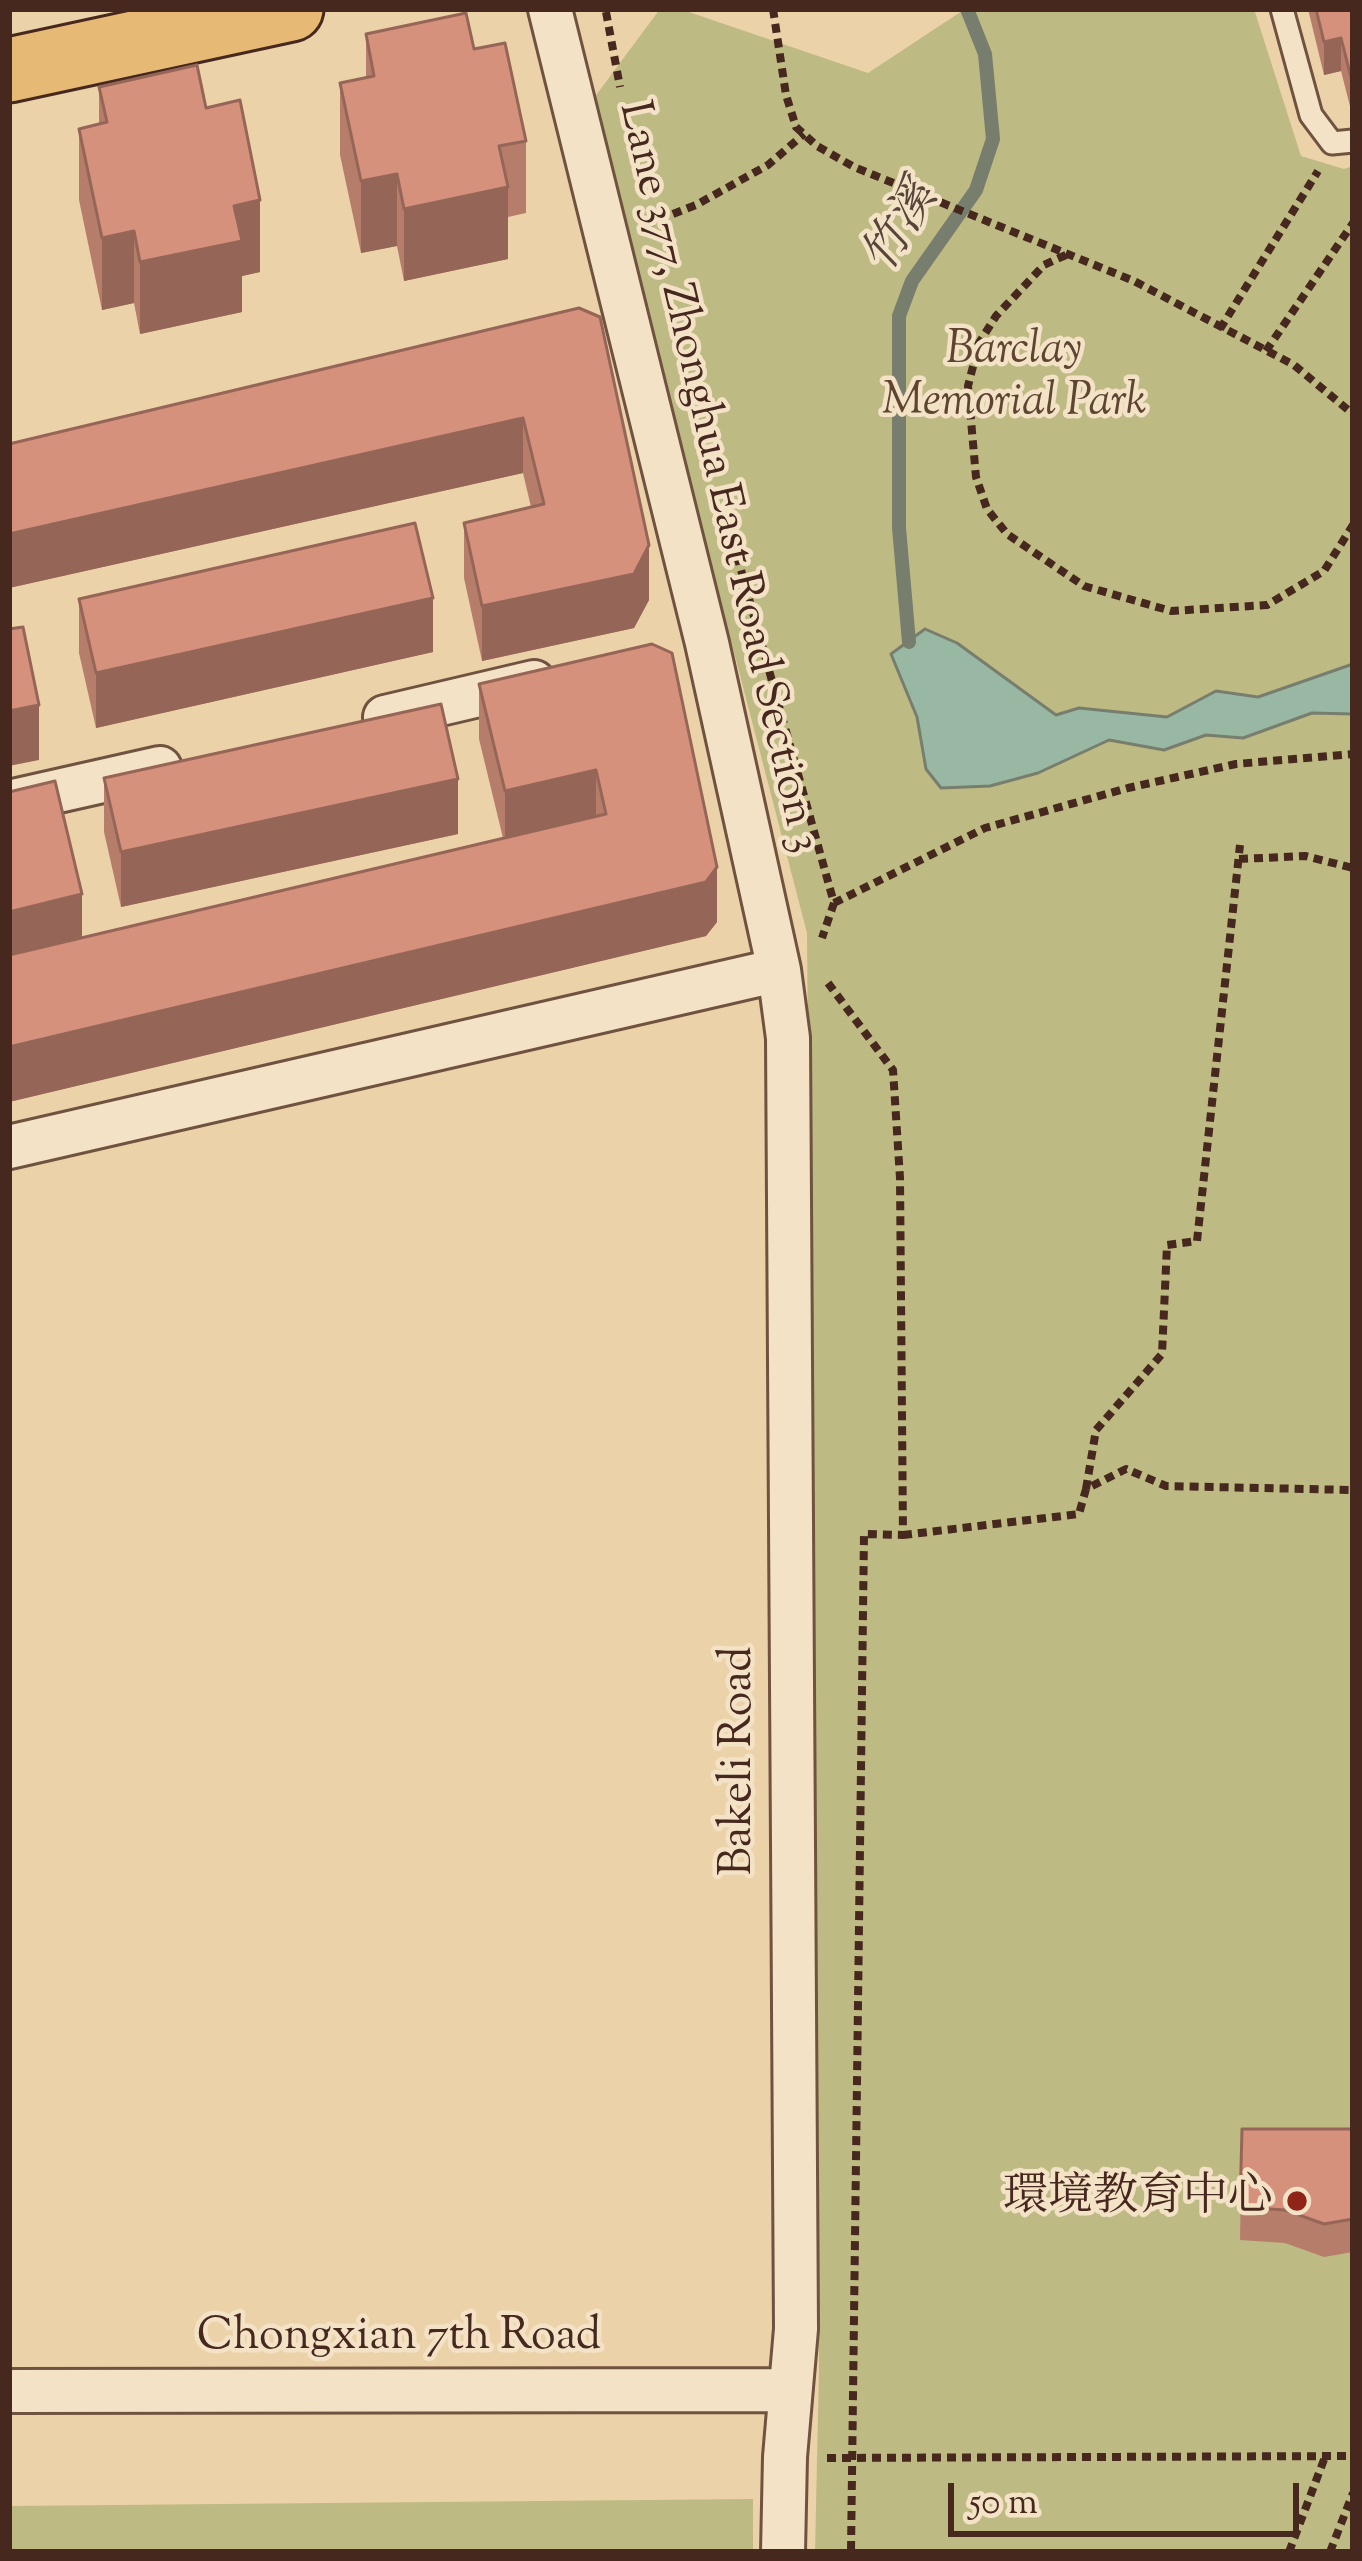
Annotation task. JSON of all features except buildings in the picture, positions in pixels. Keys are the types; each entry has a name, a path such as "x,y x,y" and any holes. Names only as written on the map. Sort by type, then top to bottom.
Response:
{"main road":[{"path":"9,70 291,9"}],"street":[{"name":"Lane 377, Zhonghua East Road Section 3","path":"550,9 607,324 707,643 779,970"},
{"path":"661,654 707,643"},
{"path":"335,728 567,675"},
{"path":"9,802 195,760"},
{"path":"9,1147 779,970"},
{"name":"Bakeli Road","path":"779,970 789,1062 796,2329 783,2552"},
{"name":"Chongxian 7th Road","path":"9,2391 789,2390"}],"lane":[{"path":"1282,9 1311,115 1343,142"}],"path":[{"path":"773,9 785,95 796,127 804,134 854,167 1134,281 1294,365 1353,414"},
{"path":"606,12 621,98"},
{"path":"644,225 695,205 767,166 804,134"},
{"path":"1220,329 1343,142"},
{"path":"640,204 651,248"},
{"path":"1266,351 1353,223"},
{"path":"1066,255 1044,265 996,316 979,343 968,386 976,477 987,508 1007,534 1084,586 1171,611 1267,605 1324,571 1353,525"},
{"path":"727,519 834,903 822,938"},
{"path":"834,903 985,828 1236,764 1353,754"},
{"path":"850,2552 864,1534 903,1535 1079,1514 1096,1430 1162,1354 1167,1244 1197,1241 1240,844"},
{"path":"1239,859 1305,856 1353,868"},
{"path":"828,983 893,1070 900,1178 903,1535"},
{"path":"1086,1489 1126,1468 1166,1486 1353,1490"},
{"path":"849,2460 1353,2456"},
{"path":"1289,2552 1325,2457"},
{"path":"1330,2552 1353,2493"}],"green space":[{"name":"Barclay Memorial Park","path":"660,9 680,9 868,73 965,9 1254,9 1301,156 1344,169 1353,166 1353,2552 815,2552 819,2371 807,933 591,102"},
{"path":"753,2499 753,2552 9,2552 9,2506"}],"shaded area":[{"path":"925,629 957,643 1056,715 1079,708 1167,717 1216,691 1258,697 1353,664 1353,714 1312,713 1243,738 1206,735 1164,750 1109,740 1038,773 990,786 941,788 926,769 917,717 891,654"}],"waterway":[{"name":"竹溪","path":"909,642 899,528 899,316 912,281 976,190 993,139 985,54 967,9"}],"place":[{"name":"環境教育中心","path":"1297,2201"}]}
